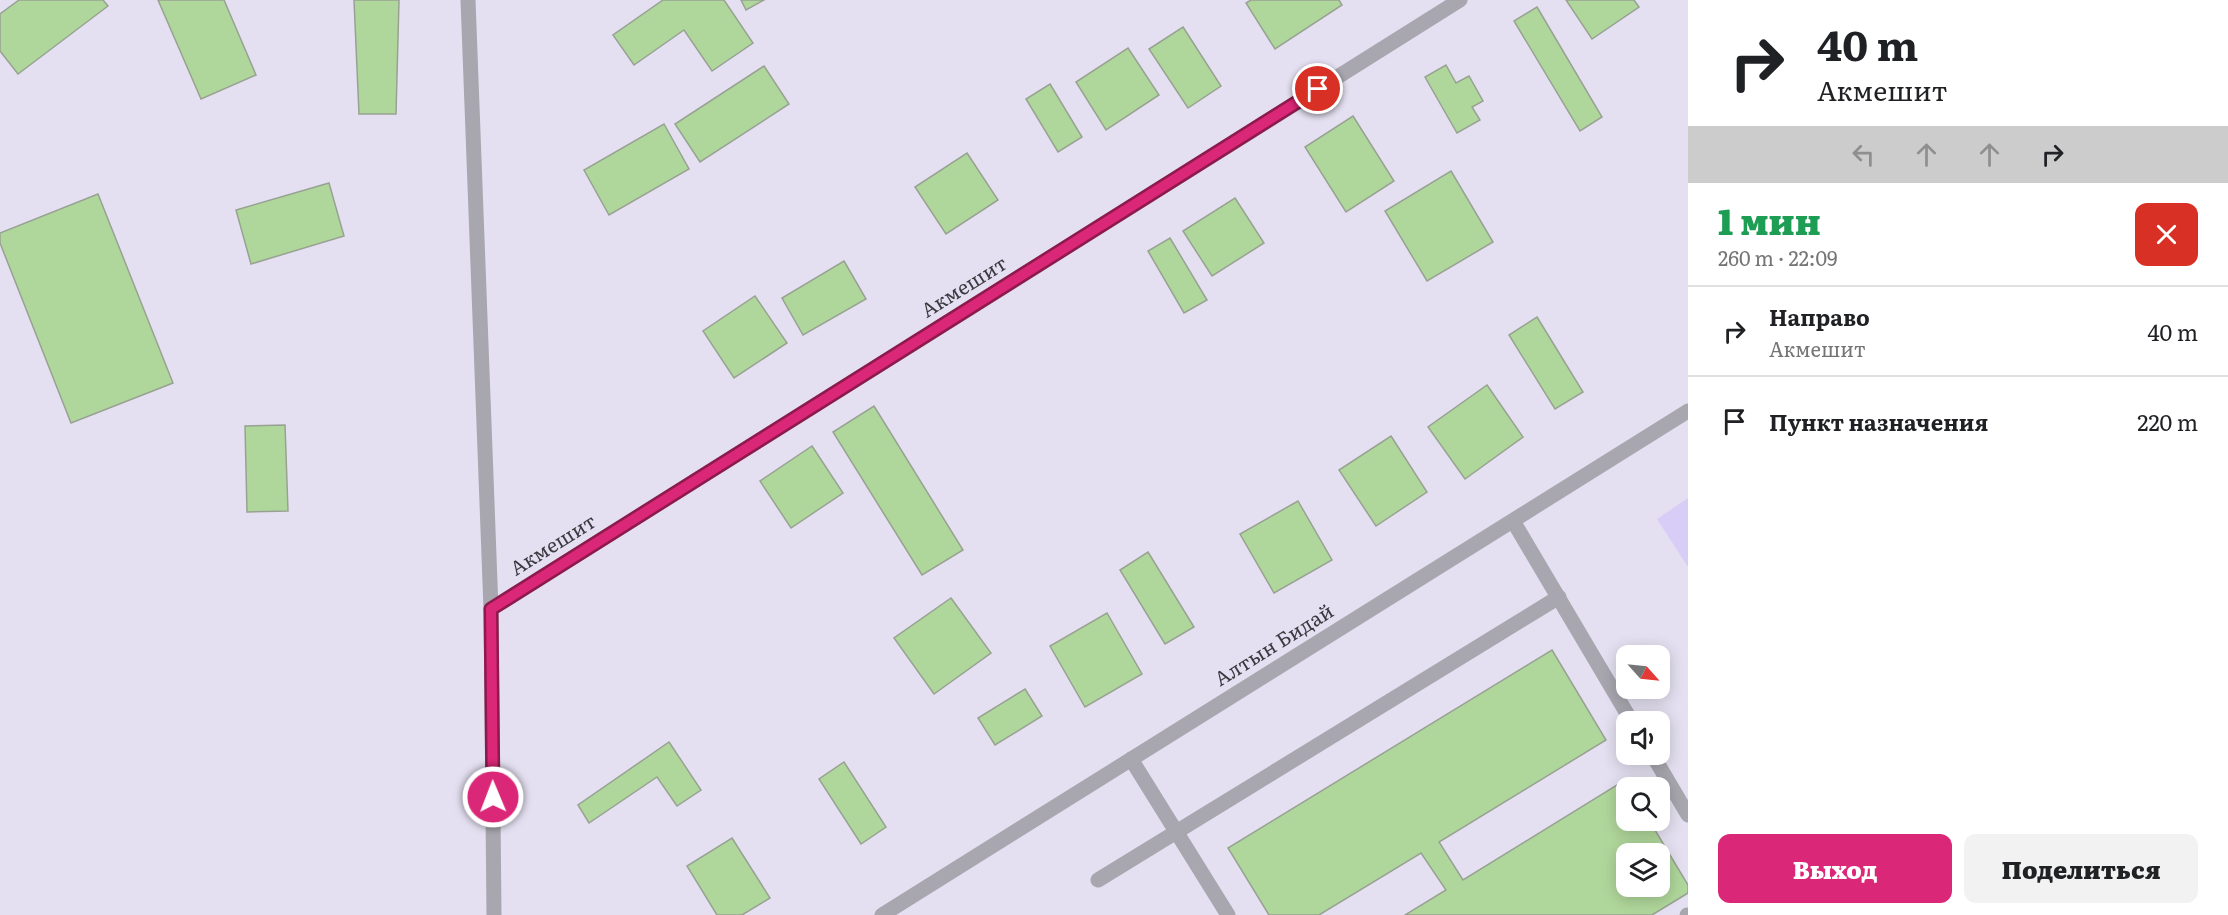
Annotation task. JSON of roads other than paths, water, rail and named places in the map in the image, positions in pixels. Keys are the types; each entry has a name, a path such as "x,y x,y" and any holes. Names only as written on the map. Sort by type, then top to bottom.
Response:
{"street":[{"path":"468,0 491,609 494,915"},
{"name":"Акмешит","path":"491,609 1460,0"},
{"name":"Алтын Бидай","path":"882,915 1688,411"},
{"path":"1513,520 1626,711"},
{"path":"1098,880 1559,597"},
{"path":"1131,759 1228,915"},
{"path":"1658,765 1688,815"}]}
